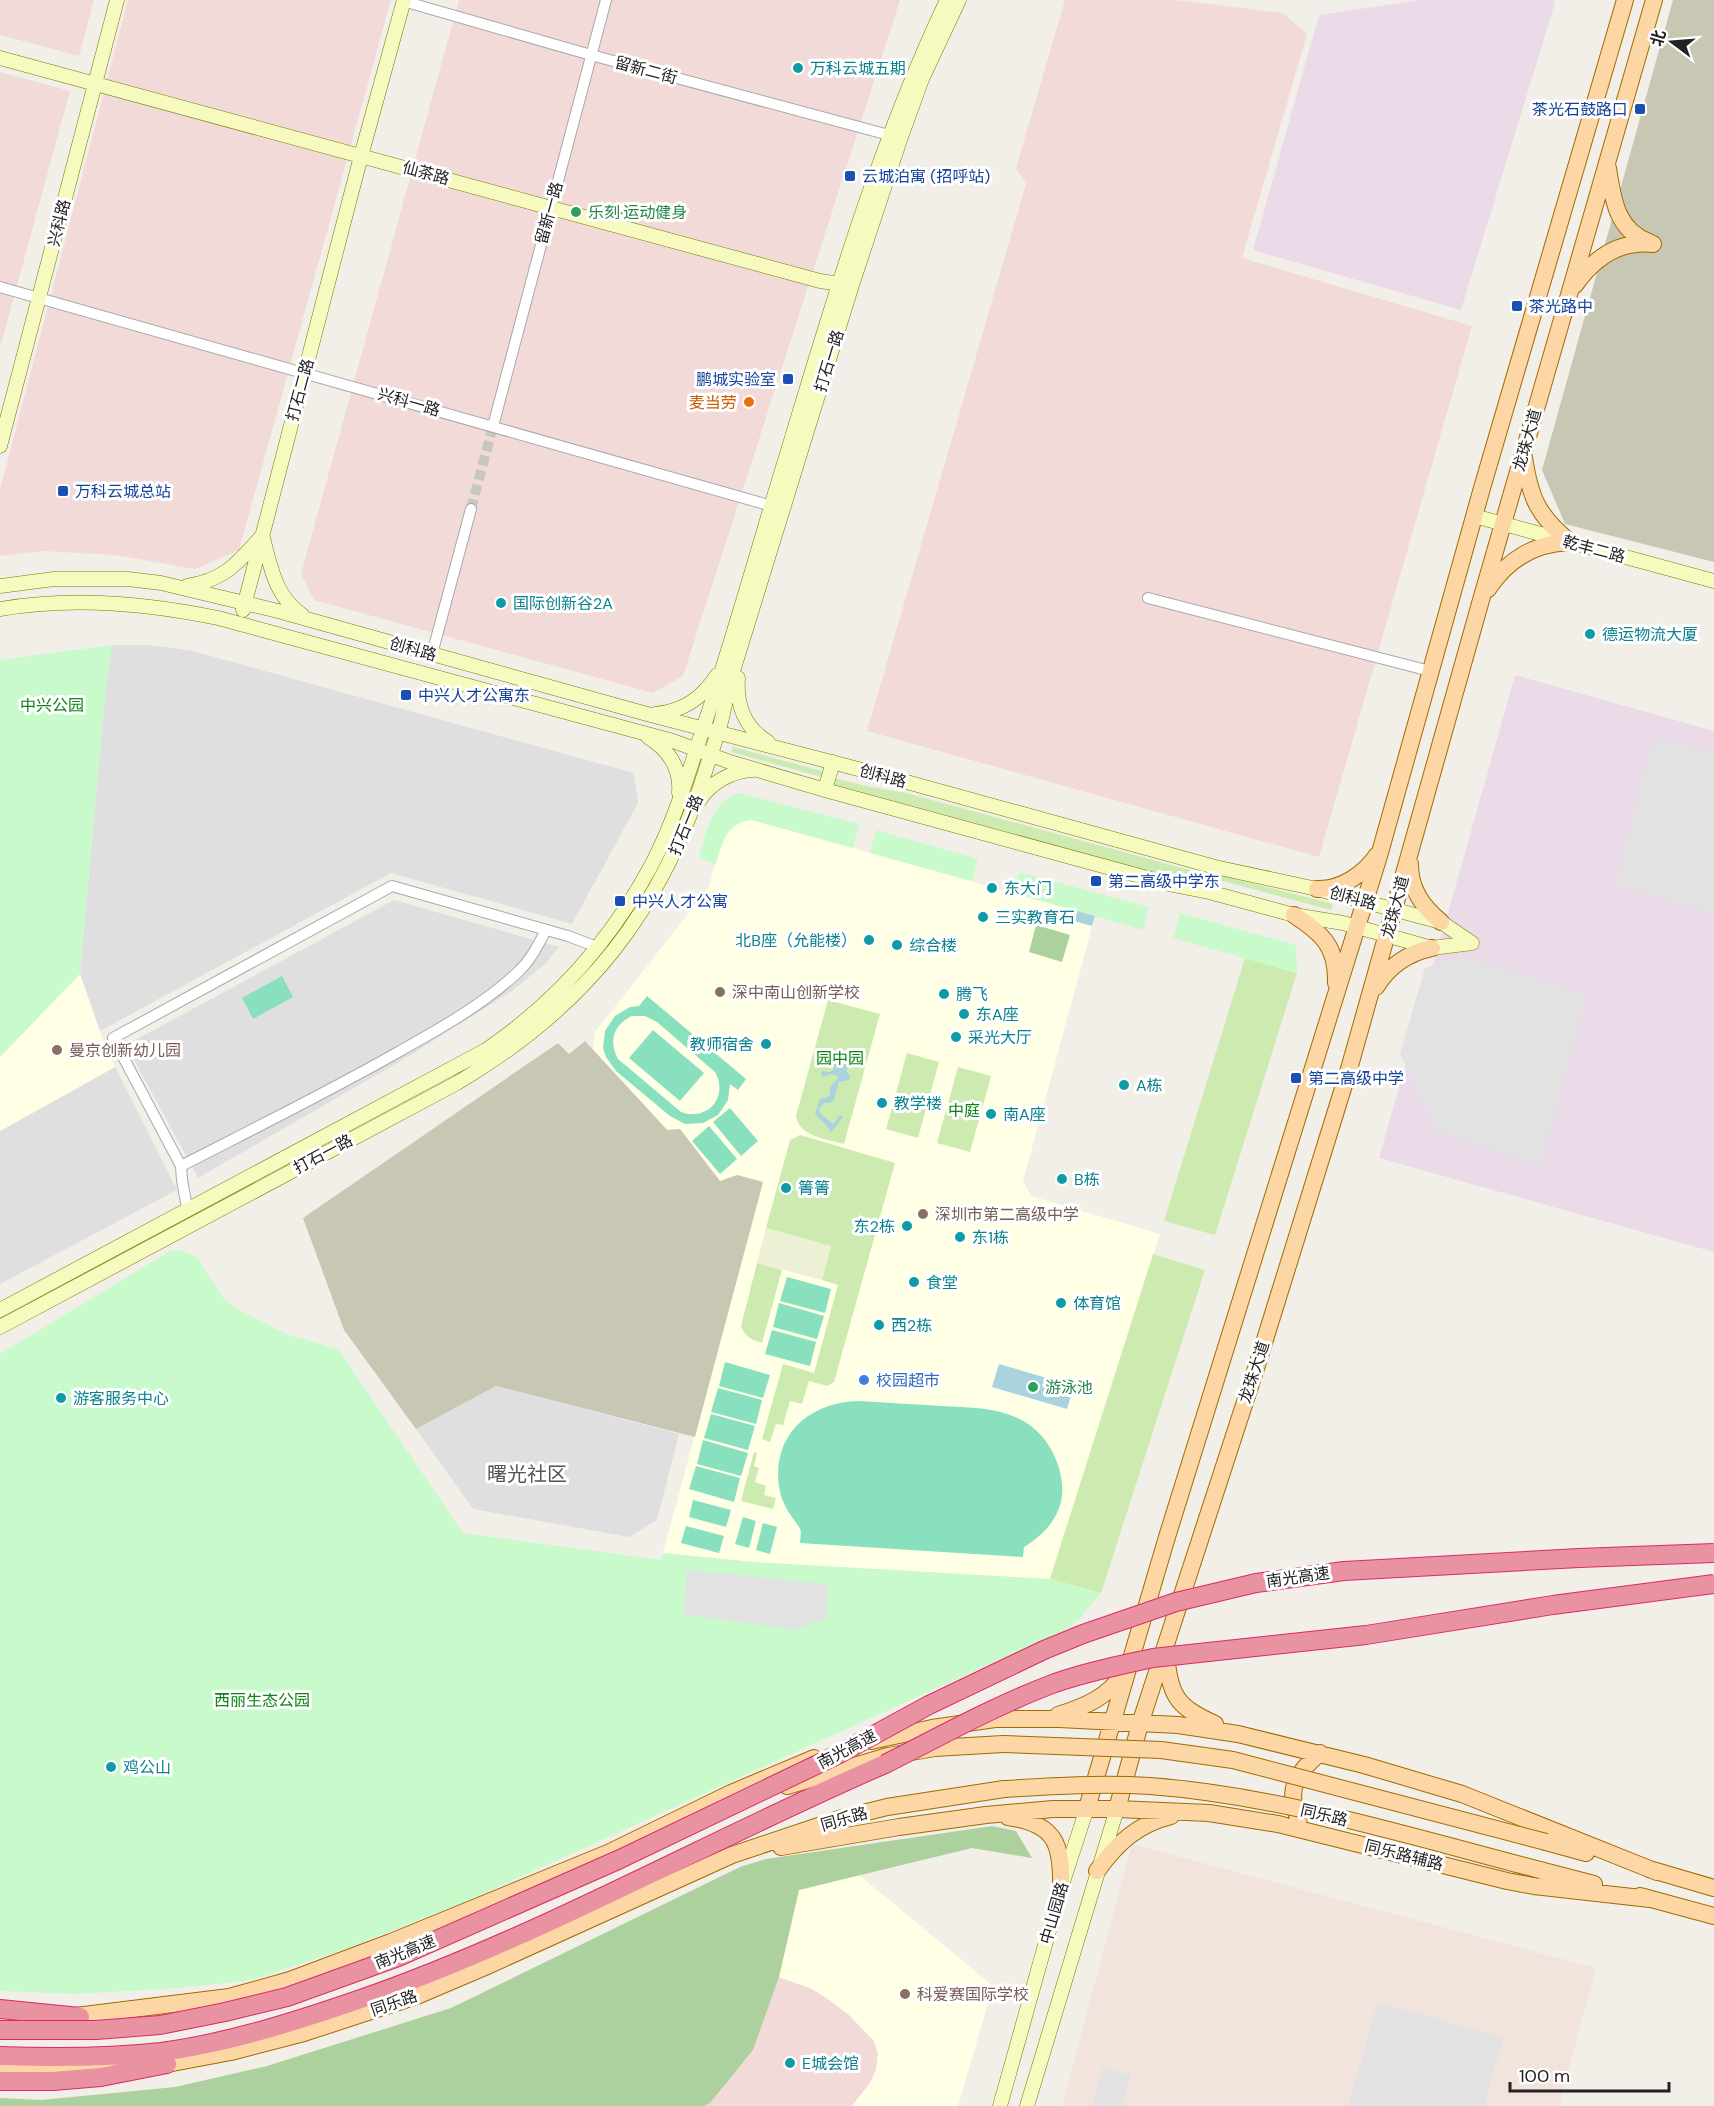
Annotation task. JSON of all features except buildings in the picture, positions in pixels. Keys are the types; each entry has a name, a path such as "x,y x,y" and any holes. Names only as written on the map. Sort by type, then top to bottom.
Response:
{"highway":[{"name":"南光高速","path":"0,2030 96,2030 171,2023 287,1997 398,1957 629,1855 839,1754 929,1705 1044,1650 1105,1626 1185,1599 1256,1583 1344,1571 1714,1553"},
{"name":"南光高速","path":"0,2056 99,2057 163,2051 297,2022 410,1982 510,1940 885,1764 991,1711 1084,1673 1153,1658 1366,1635 1553,1605 1714,1584"},
{"path":"0,2009 80,2017"},
{"path":"0,2081 53,2081 101,2077 167,2064"}],"main road":[{"name":"兴科路","path":"0,446 117,0"},
{"name":"打石一路","path":"0,1327 457,1083 499,1058 567,1003 610,956 644,909 679,845 693,811 724,717 727,691 770,553 890,135 947,0"},
{"name":"打石一路","path":"0,1310 486,1050 542,1007 565,985 617,920 644,878 675,811 704,729 772,506 846,284 922,79 959,0"},
{"name":"龙珠大道","path":"1112,1721 1358,927 1474,516 1625,0"},
{"name":"龙珠大道","path":"1117,1809 1164,1646 1262,1351 1371,995 1481,600 1654,0"},
{"name":"打石二路","path":"239,623 361,156 404,1"},
{"name":"仙茶路","path":"0,58 820,281 846,284"},
{"path":"1569,293 1585,272 1612,250 1626,244 1640,242 1653,244 1641,239 1624,225 1617,213 1607,163"},
{"path":"1524,452 1529,485 1538,509 1556,531 1570,542"},
{"name":"乾丰二路","path":"1474,516 1714,582"},
{"path":"180,588 213,580 225,574 262,536"},
{"path":"262,536 278,591 289,605 309,619"},
{"path":"1481,600 1494,579 1519,557 1546,544 1570,542"},
{"name":"创科路","path":"0,586 54,579 136,580 245,603 1215,867 1317,889 1441,922 1473,943 1432,948 1358,927 1294,915 1209,891 1173,885 825,790 639,732 239,623 143,605 60,603 0,609"},
{"path":"647,714 670,712 692,702 708,688 725,663"},
{"path":"727,691 738,678 738,698 744,717 757,735 777,748"},
{"path":"639,732 663,748 676,767 679,787 675,811"},
{"path":"825,790 832,762"},
{"path":"693,811 704,793 718,781 741,771 758,770"},
{"path":"1317,889 1333,887 1351,879 1370,864 1382,846"},
{"path":"1410,851 1410,868 1415,891 1424,907 1441,922"},
{"path":"1209,891 1215,867"},
{"path":"1294,915 1319,932 1330,947 1336,968 1334,999"},
{"path":"1371,995 1384,974 1394,965 1413,954 1432,948"},
{"path":"1043,1719 1089,1704 1111,1689 1128,1664 1137,1641"},
{"path":"1164,1646 1172,1688 1180,1704 1197,1716 1238,1734"},
{"path":"610,1852 731,1793 782,1770 828,1753 902,1733 954,1724 995,1719 1043,1719 1178,1725 1238,1734 1320,1753 1462,1794 1657,1872"},
{"name":"中山园路","path":"1000,2106 1061,1888 1112,1721"},
{"name":"同乐路","path":"0,2018 80,2017 229,1997 290,1980 391,1942 610,1852 800,1782 888,1756 935,1748 1003,1744 1161,1750 1233,1760 1714,1888"},
{"path":"1306,1831 1295,1810 1293,1791 1301,1770 1320,1753"},
{"name":"同乐路","path":"0,2067 97,2068 167,2064 231,2052 304,2033 417,1996 732,1855 839,1819 887,1807 1004,1789 1106,1785 1148,1786 1224,1796 1313,1812 1714,1916"},
{"name":"同乐路辅路","path":"732,1855 899,1827 1027,1810 1087,1808 1209,1813 1306,1831 1507,1881 1650,1899"},
{"name":"中山园路","path":"1027,2106 1117,1809"},
{"path":"1097,1871 1122,1840 1150,1822 1170,1816 1209,1813"},
{"path":"986,1815 1026,1821 1037,1825 1049,1834 1061,1855 1061,1888"}],"street":[{"name":"留新一路","path":"493,426 606,0"},
{"name":"留新二街","path":"404,1 591,55 890,135"},
{"name":"兴科一路","path":"0,287 772,506"},
{"path":"770,553 772,506"},
{"path":"432,654 471,508"},
{"path":"1148,598 1430,671"},
{"path":"187,1208 181,1166 113,1038 392,886 597,947"},
{"path":"181,1166 351,1078 442,1027 494,992 519,971 533,954 546,930"}],"shaded area":[{"path":"0,0 94,0 79,56 0,35"},
{"path":"128,0 391,0 239,550 195,569 115,555 42,551 0,556 0,490"},
{"path":"459,0 900,0 683,676 653,693 314,600 301,574"},
{"path":"1065,0 1176,0 1283,13 1307,34 1242,258 1472,326 1319,857 867,731 1026,184 1016,168"},
{"path":"1420,0 1554,0 1555,3 1461,310 1253,250 1319,15"},
{"path":"1673,0 1714,0 1714,562 1565,524 1542,470"},
{"path":"0,72 70,91 0,348"},
{"name":"中兴人才公寓","path":"112,645 150,645 193,651 634,773 638,803 572,924 391,873 100,1031 80,974 105,695"},
{"path":"1515,675 1714,731 1714,1252 1379,1158"},
{"path":"1653,738 1714,752 1714,913 1616,885"},
{"name":"深圳市第二高级中学","path":"743,820 752,820 1095,916 1023,1181 1031,1196 1160,1234 1050,1579 753,1562 663,1553 763,1183 721,1182 680,1129 668,1130 593,1049 595,1032 708,889 724,836"},
{"path":"394,900 559,947 545,964 512,991 411,1055 198,1178 126,1045"},
{"path":"1462,957 1587,995 1540,1165 1438,1130 1400,1054 1425,968"},
{"name":"曼京创新幼儿园","path":"80,974 104,1043 115,1067 0,1131 0,1057"},
{"path":"585,1041 667,1130 680,1129 720,1181 737,1175 763,1182 695,1437 496,1386 416,1429 344,1330 303,1218 558,1043 569,1054"},
{"path":"115,1067 177,1190 0,1284 0,1131"},
{"path":"766,1228 831,1246 822,1280 757,1263"},
{"path":"496,1386 679,1434 657,1520 629,1537 473,1509 416,1429"},
{"path":"687,1570 828,1584 827,1618 795,1630 683,1614"},
{"path":"1132,1844 1596,1968 1559,2106 1062,2106"},
{"name":"科爱赛国际学校","path":"859,1875 993,1986 958,2106 852,2106 870,2083 876,2070 878,2053 874,2041 849,2015 828,1999 812,1989 779,1977 799,1890"},
{"path":"779,1977 812,1989 828,1999 849,2015 874,2041 878,2053 876,2070 870,2083 852,2106 704,2106 710,2103 753,2050"},
{"path":"1378,2002 1503,2038 1484,2106 1348,2106"},
{"path":"1103,2067 1131,2075 1123,2106 1092,2106"}],"green space":[{"name":"中兴公园","path":"112,645 105,695 80,974 0,1057 0,660"},
{"path":"733,747 826,772 825,778 731,752"},
{"path":"834,778 906,793 1208,875 1206,880 1161,874 832,784"},
{"path":"739,793 859,824 853,848 752,820 731,829 723,841 716,864 699,858 707,829 716,811 722,803"},
{"path":"876,830 978,859 972,881 870,853"},
{"path":"1019,872 1149,907 1143,930 1013,893"},
{"path":"1220,875 1333,904 1331,910 1219,880"},
{"path":"1180,913 1296,945 1297,973 1173,938"},
{"path":"1036,925 1070,935 1062,962 1029,952"},
{"path":"1245,958 1297,973 1215,1235 1164,1221"},
{"path":"282,976 293,997 253,1019 242,998"},
{"path":"647,996 746,1079 738,1090 730,1084 728,1100 718,1115 703,1123 685,1124 670,1116 616,1071 606,1057 603,1048 605,1031 615,1016 630,1007 639,1006","holes":["632,1016 645,1016 657,1022 715,1072 719,1081 718,1098 707,1110 691,1114 681,1112 618,1059 613,1046 617,1028"]},
{"name":"园中园","path":"828,1000 880,1014 844,1144 808,1133 802,1129 796,1116"},
{"path":"653,1030 704,1073 680,1101 629,1058"},
{"name":"中庭","path":"907,1053 939,1062 918,1138 886,1129"},
{"name":"中庭","path":"958,1067 991,1076 970,1152 937,1143"},
{"path":"730,1108 758,1141 741,1156 713,1122"},
{"path":"709,1126 737,1159 720,1174 692,1141"},
{"path":"800,1135 895,1163 834,1382 827,1386 809,1381 802,1404 790,1401 783,1425 776,1424 770,1442 762,1439 783,1364 814,1373 838,1285 822,1280 831,1246 766,1228 790,1140"},
{"name":"西丽生态公园","path":"170,1251 189,1253 198,1259 224,1299 236,1308 286,1334 338,1349 463,1533 661,1560 663,1553 753,1562 1050,1579 1101,1593 1079,1619 1065,1630 465,1902 337,1952 252,1980 179,1988 75,1994 0,1991 0,1354"},
{"path":"1153,1254 1205,1270 1101,1593 1050,1579"},
{"path":"757,1263 782,1270 762,1343 749,1337 741,1326"},
{"path":"787,1277 831,1289 825,1313 780,1301"},
{"path":"779,1303 824,1316 817,1339 773,1327"},
{"path":"772,1330 816,1342 810,1366 765,1354"},
{"path":"725,1362 770,1375 763,1398 719,1386"},
{"path":"718,1388 762,1400 756,1424 711,1412"},
{"path":"859,1401 975,1408 1005,1413 1019,1419 1043,1438 1058,1464 1062,1480 1062,1494 1057,1513 1040,1536 1024,1547 1023,1557 800,1543 801,1530 780,1492 778,1473 780,1455 786,1440 808,1416 840,1403"},
{"path":"711,1414 755,1426 748,1450 704,1438"},
{"path":"703,1440 748,1453 741,1476 697,1464"},
{"path":"754,1452 757,1453 754,1466 759,1468 755,1482 766,1486 764,1495 776,1498 773,1509 741,1501"},
{"path":"696,1466 740,1478 734,1502 689,1489"},
{"path":"693,1500 731,1510 726,1527 689,1517"},
{"path":"743,1517 756,1521 749,1548 735,1544"},
{"path":"763,1523 777,1527 770,1554 756,1550"},
{"path":"686,1526 724,1536 719,1553 681,1543"},
{"path":"992,1826 1016,1831 1032,1858 972,1848 799,1890 779,1977 753,2050 710,2103 704,2106 0,2106 0,2098 41,2100 175,2087 267,2066 451,2008 740,1867 766,1859"}],"water":[{"path":"1066,908 1095,916 1092,926 1063,918"},
{"path":"831,1053 837,1058 848,1061 851,1065 846,1071 850,1076 849,1080 839,1082 834,1100 824,1103 819,1109 820,1113 833,1124 840,1115 843,1117 831,1133 815,1114 820,1099 830,1096 830,1087 838,1078 830,1074 823,1077 821,1074 823,1071 833,1070 834,1064 825,1057 826,1054"},
{"name":"游泳池","path":"999,1364 1074,1386 1067,1409 992,1387"}],"tunnel":[{"path":"471,509 493,426"}],"place":[{"name":"万科云城五期","path":"798,68"},
{"name":"茶光石鼓路口","path":"1640,109"},
{"name":"云城泊寓 (招呼站)","path":"850,176"},
{"name":"乐刻·运动健身","path":"576,212"},
{"name":"茶光路中","path":"1517,306"},
{"name":"鹏城实验室","path":"788,379"},
{"name":"麦当劳","path":"749,402"},
{"name":"万科云城总站","path":"63,491"},
{"name":"国际创新谷2A","path":"501,603"},
{"name":"德运物流大厦","path":"1590,634"},
{"name":"中兴人才公寓东","path":"406,695"},
{"name":"第二高级中学东","path":"1096,881"},
{"name":"东大门","path":"992,888"},
{"name":"中兴人才公寓","path":"620,901"},
{"name":"三实教育石","path":"983,917"},
{"name":"北B座（允能楼）","path":"869,940"},
{"name":"综合楼","path":"897,945"},
{"name":"深中南山创新学校","path":"720,992"},
{"name":"腾飞","path":"944,994"},
{"name":"东A座","path":"964,1014"},
{"name":"采光大厅","path":"956,1037"},
{"name":"教师宿舍","path":"766,1044"},
{"name":"曼京创新幼儿园","path":"57,1050"},
{"name":"第二高级中学","path":"1296,1078"},
{"name":"A栋","path":"1124,1085"},
{"name":"教学楼","path":"882,1103"},
{"name":"南A座","path":"991,1114"},
{"name":"B栋","path":"1062,1179"},
{"name":"箐箐","path":"786,1188"},
{"name":"深圳市第二高级中学","path":"923,1214"},
{"name":"东2栋","path":"907,1226"},
{"name":"东1栋","path":"960,1237"},
{"name":"食堂","path":"914,1282"},
{"name":"体育馆","path":"1061,1303"},
{"name":"西2栋","path":"879,1325"},
{"name":"校园超市","path":"864,1380"},
{"name":"游泳池","path":"1033,1387"},
{"name":"游客服务中心","path":"61,1398"},
{"name":"鸡公山","path":"111,1767"},
{"name":"科爱赛国际学校","path":"905,1994"},
{"name":"E城会馆","path":"790,2063"}],"district":[{"name":"曙光社区","path":"527,1474"}]}
